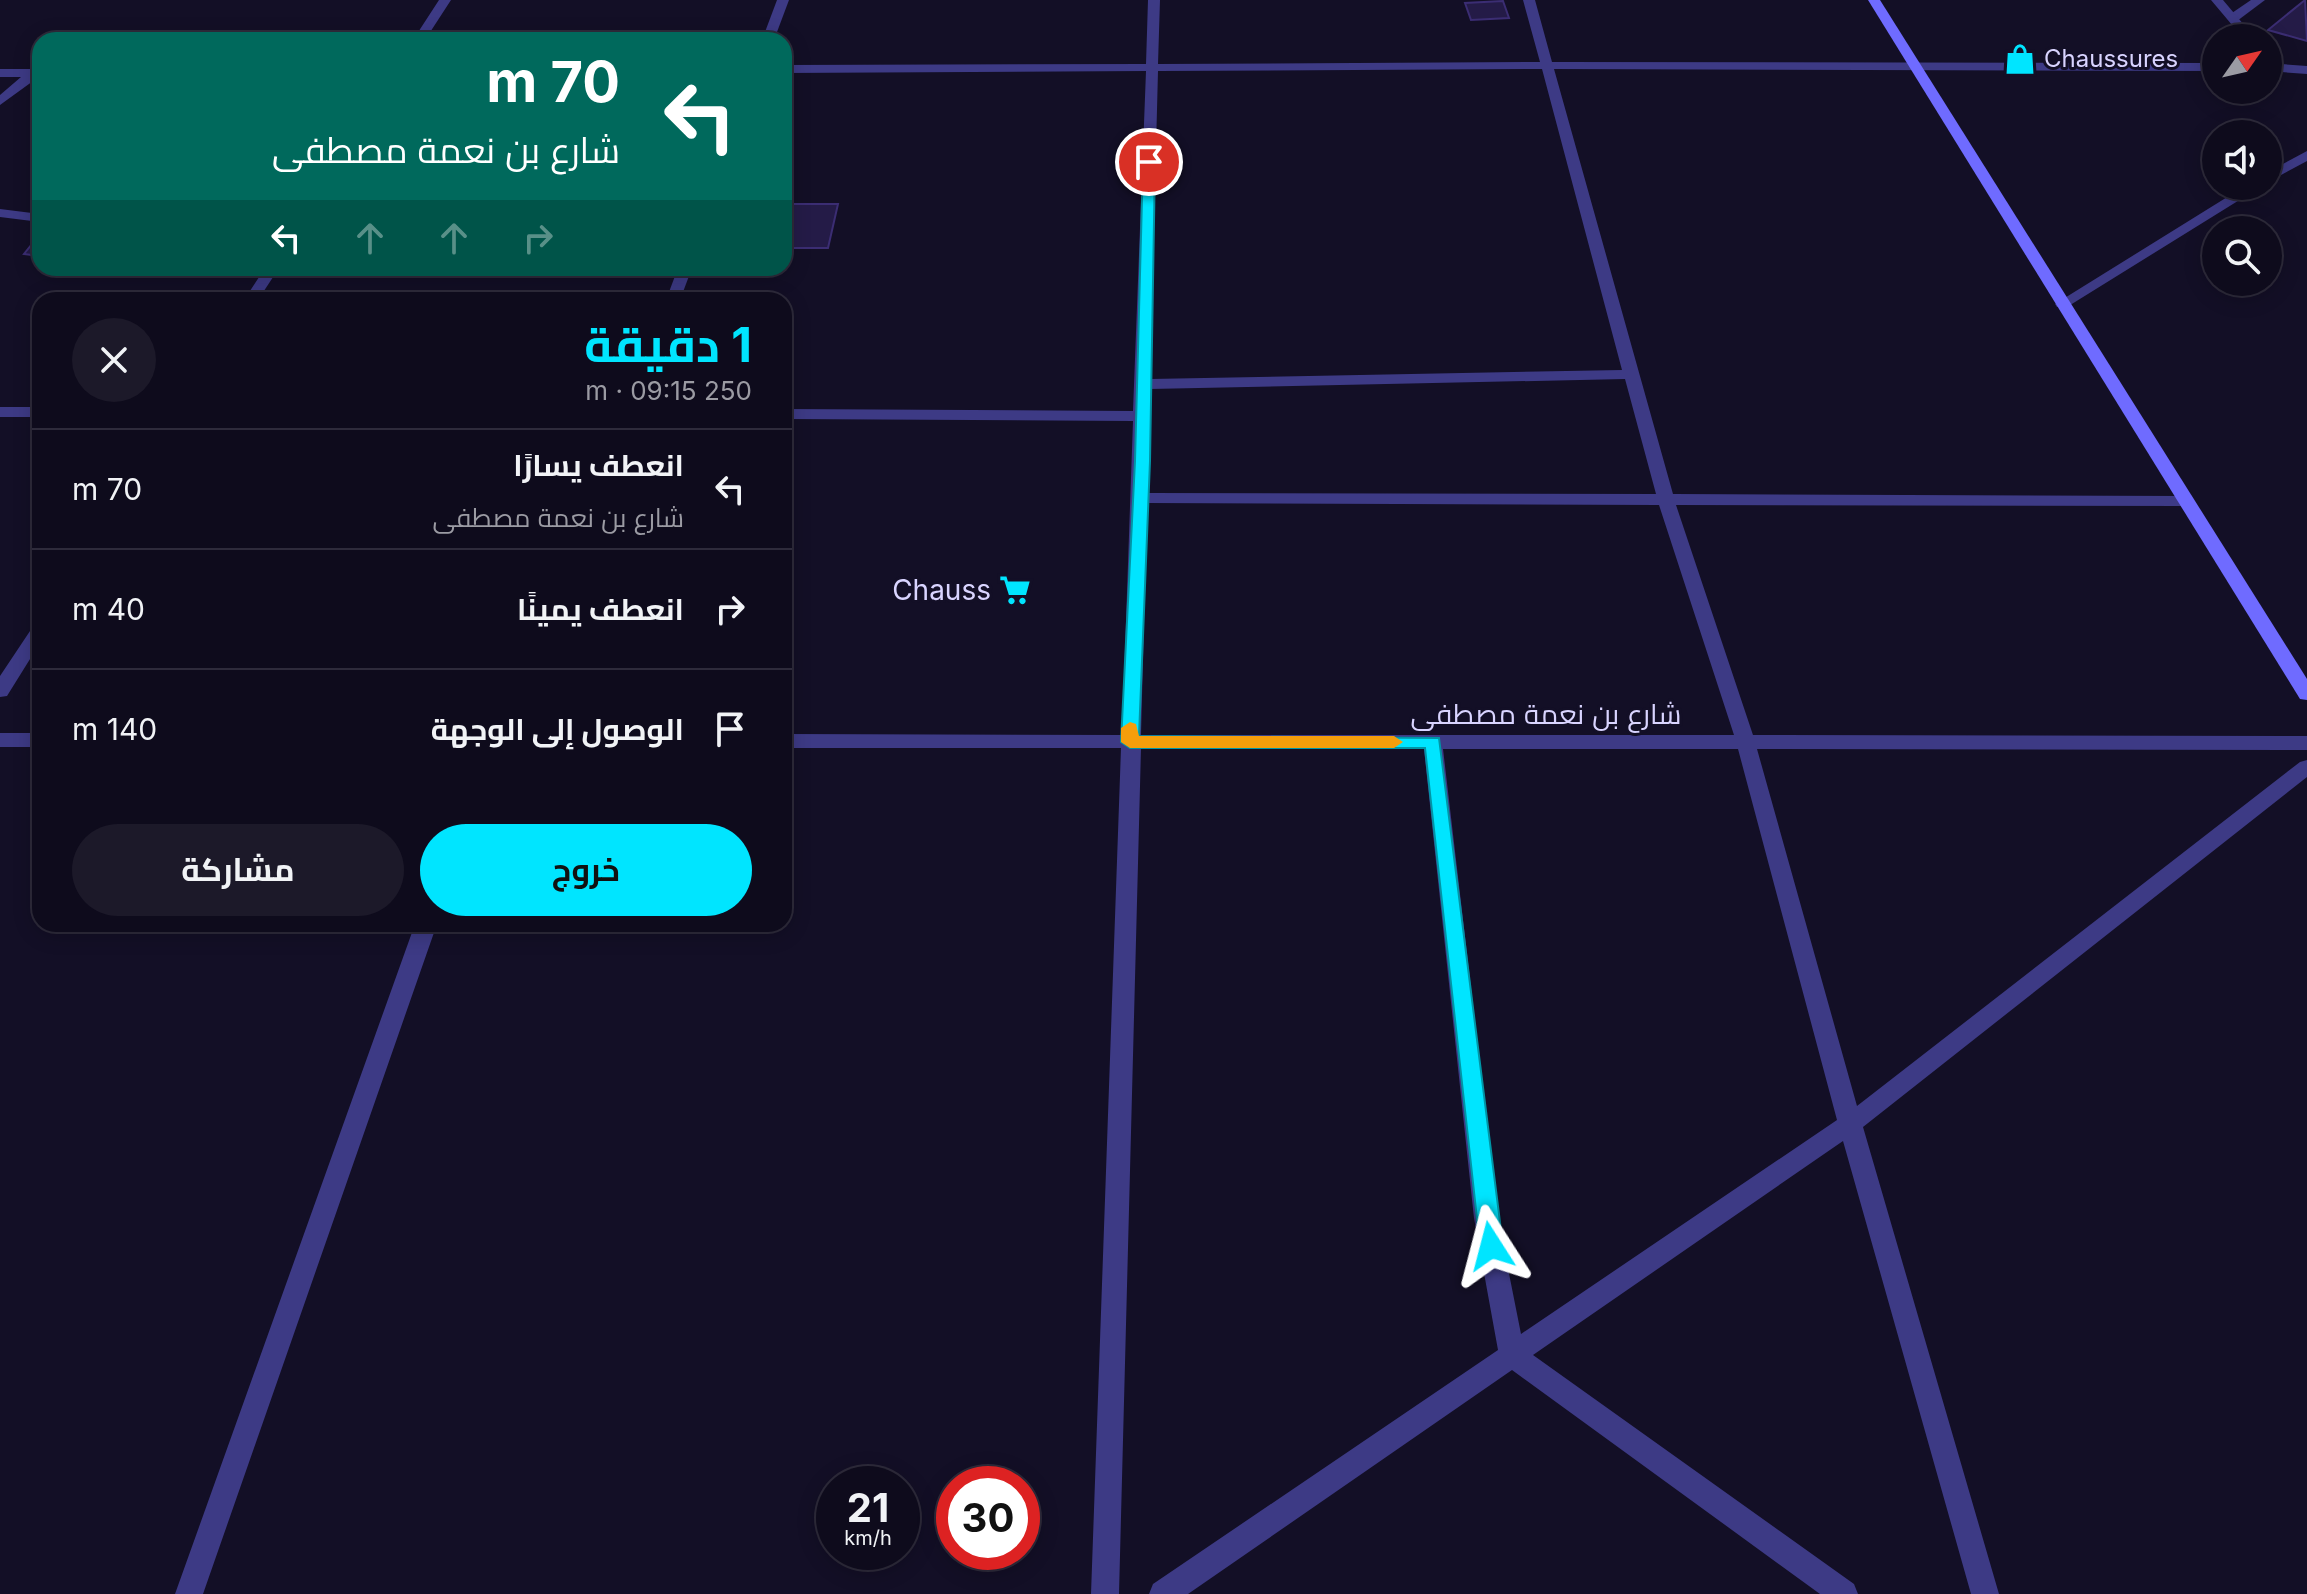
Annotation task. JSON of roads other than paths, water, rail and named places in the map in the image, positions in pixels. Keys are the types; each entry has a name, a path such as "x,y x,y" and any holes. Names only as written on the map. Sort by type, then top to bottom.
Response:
{"main road":[{"path":"1874,0 2307,694"}],"street":[{"path":"424,32 445,0"},
{"path":"771,32 783,0"},
{"path":"1105,1594 1154,0"},
{"path":"1529,0 1666,500 1746,743 1850,1124 1985,1594"},
{"path":"2217,0 2238,24"},
{"path":"2233,18 2259,0"},
{"path":"792,69 1912,64 2202,67"},
{"path":"2282,67 2307,70"},
{"path":"0,73 32,73"},
{"path":"0,101 32,76"},
{"path":"2282,170 2307,155"},
{"path":"2062,304 2232,200"},
{"path":"0,213 32,217"},
{"path":"1144,384 1631,374"},
{"path":"0,412 32,412"},
{"path":"792,414 1143,416"},
{"path":"1140,498 2186,501"},
{"path":"0,691 32,641"},
{"path":"0,740 32,740"},
{"name":"شارع بن نعمة مصطفى","path":"792,741 2307,743"},
{"path":"1433,742 1486,1218 1512,1355 1844,1594"},
{"path":"1163,1594 1850,1124 2307,767"},
{"path":"189,1594 423,932"}],"place":[{"name":"Chaussures","path":"2020,59"},
{"name":"Chauss","path":"1015,590"}]}
